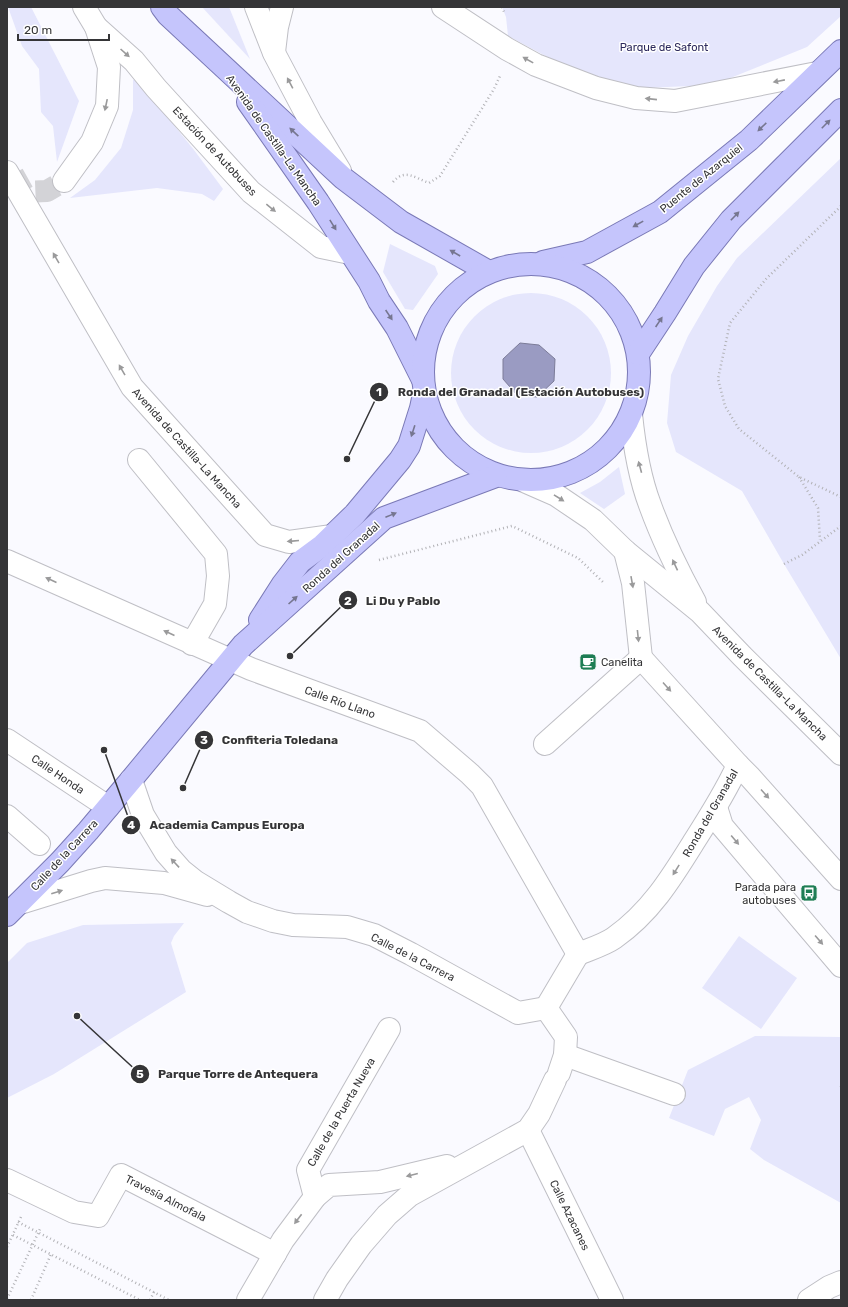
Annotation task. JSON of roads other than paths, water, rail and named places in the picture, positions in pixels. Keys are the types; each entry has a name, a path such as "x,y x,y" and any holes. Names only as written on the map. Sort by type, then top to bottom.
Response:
{"main road":[{"name":"Avenida de Castilla-La Mancha","path":"162,7 168,15 344,178 401,222 489,272"},
{"name":"Puente de Azarquiel","path":"536,264 587,252 660,212 749,140 841,51"},
{"name":"Avenida de Castilla-La Mancha","path":"224,66 318,202 369,281 379,301 397,328 423,386"},
{"path":"638,354 694,266 731,220 841,110"},
{"name":"Ronda del Granadal","path":"108,807 237,652 300,562 323,545 355,514 400,460 409,446 422,408 423,386 426,345 439,314 461,289 489,272 512,265 536,264 572,272 603,291 626,320 638,354 639,384 631,414 614,442 588,464 557,478 524,481 496,476 471,463 449,445 433,421 423,386"},
{"name":"Ronda del Granadal","path":"237,652 384,518 496,476"},
{"name":"Calle de la Carrera","path":"13,909 69,851 108,807"}],"street":[{"name":"Estación de Autobuses","path":"64,181 92,142 107,106 109,67 96,27 84,7"},
{"path":"256,7 274,53 311,123 344,178"},
{"path":"274,53 277,26 282,7"},
{"path":"443,7 508,49 536,65 596,88 636,98 675,102 817,73"},
{"name":"Estación de Autobuses","path":"96,27 134,61 156,88 251,192 320,247 350,253"},
{"name":"Avenida de Castilla-La Mancha","path":"7,172 132,387 265,535 289,542 332,536"},
{"path":"631,414 638,463 650,505 675,566 700,612"},
{"path":"139,460 216,554 218,576 215,604 192,644"},
{"name":"Ronda del Granadal","path":"524,481 556,495 593,520 625,551 700,612"},
{"path":"545,744 641,658 633,583 625,551"},
{"name":"Calle Río Llano","path":"7,561 192,644 237,652 251,669 420,731 482,786 578,954"},
{"name":"Avenida de Castilla-La Mancha","path":"700,612 841,754"},
{"name":"Ronda del Granadal","path":"578,954 612,939 648,909 672,876 716,807 738,766 641,658"},
{"name":"Calle Honda","path":"7,740 108,807"},
{"path":"738,766 756,782 841,879"},
{"name":"Calle de la Carrera","path":"131,780 143,815 166,853 181,870 191,878 247,912 273,921 293,925 347,927 374,936 411,954 518,1013 546,1008"},
{"path":"716,807 722,826 841,966"},
{"path":"7,816 39,844"},
{"name":"Calle de la Carrera","path":"13,909 91,881 105,878 164,883 229,902"},
{"path":"325,1300 336,1279 361,1245 386,1215 410,1195 528,1130 539,1114 560,1069 566,1036 546,1008 578,954"},
{"name":"Calle de la Puerta Nueva","path":"315,1197 308,1170 389,1029"},
{"path":"560,1069 674,1094"},
{"name":"Calle Azacanes","path":"528,1130 612,1300"},
{"path":"248,1300 283,1240 315,1197 329,1185 380,1182 477,1159"},
{"name":"Travesía Almofala","path":"7,1180 74,1212 98,1216 121,1175 275,1254"},
{"path":"809,1300 841,1282"}],"water":[{"path":"520,343 539,345 555,359 554,381 537,397 517,395 503,379 503,359"}],"tunnel":[{"path":"13,174 23,192 47,191 64,181"}],"place":[{"name":"Ronda del Granadal (Estación Autobuses)","path":"347,459"},
{"name":"Li Du y Pablo","path":"290,656"},
{"name":"Canelita","path":"588,662"},
{"name":"Academia Campus Europa","path":"104,750"},
{"name":"Confiteria Toledana","path":"183,788"},
{"name":"Parada para autobuses","path":"809,893"},
{"name":"Parque Torre de Antequera","path":"77,1016"}],"park label":[{"name":"Parque de Safont","path":"664,47"}]}
